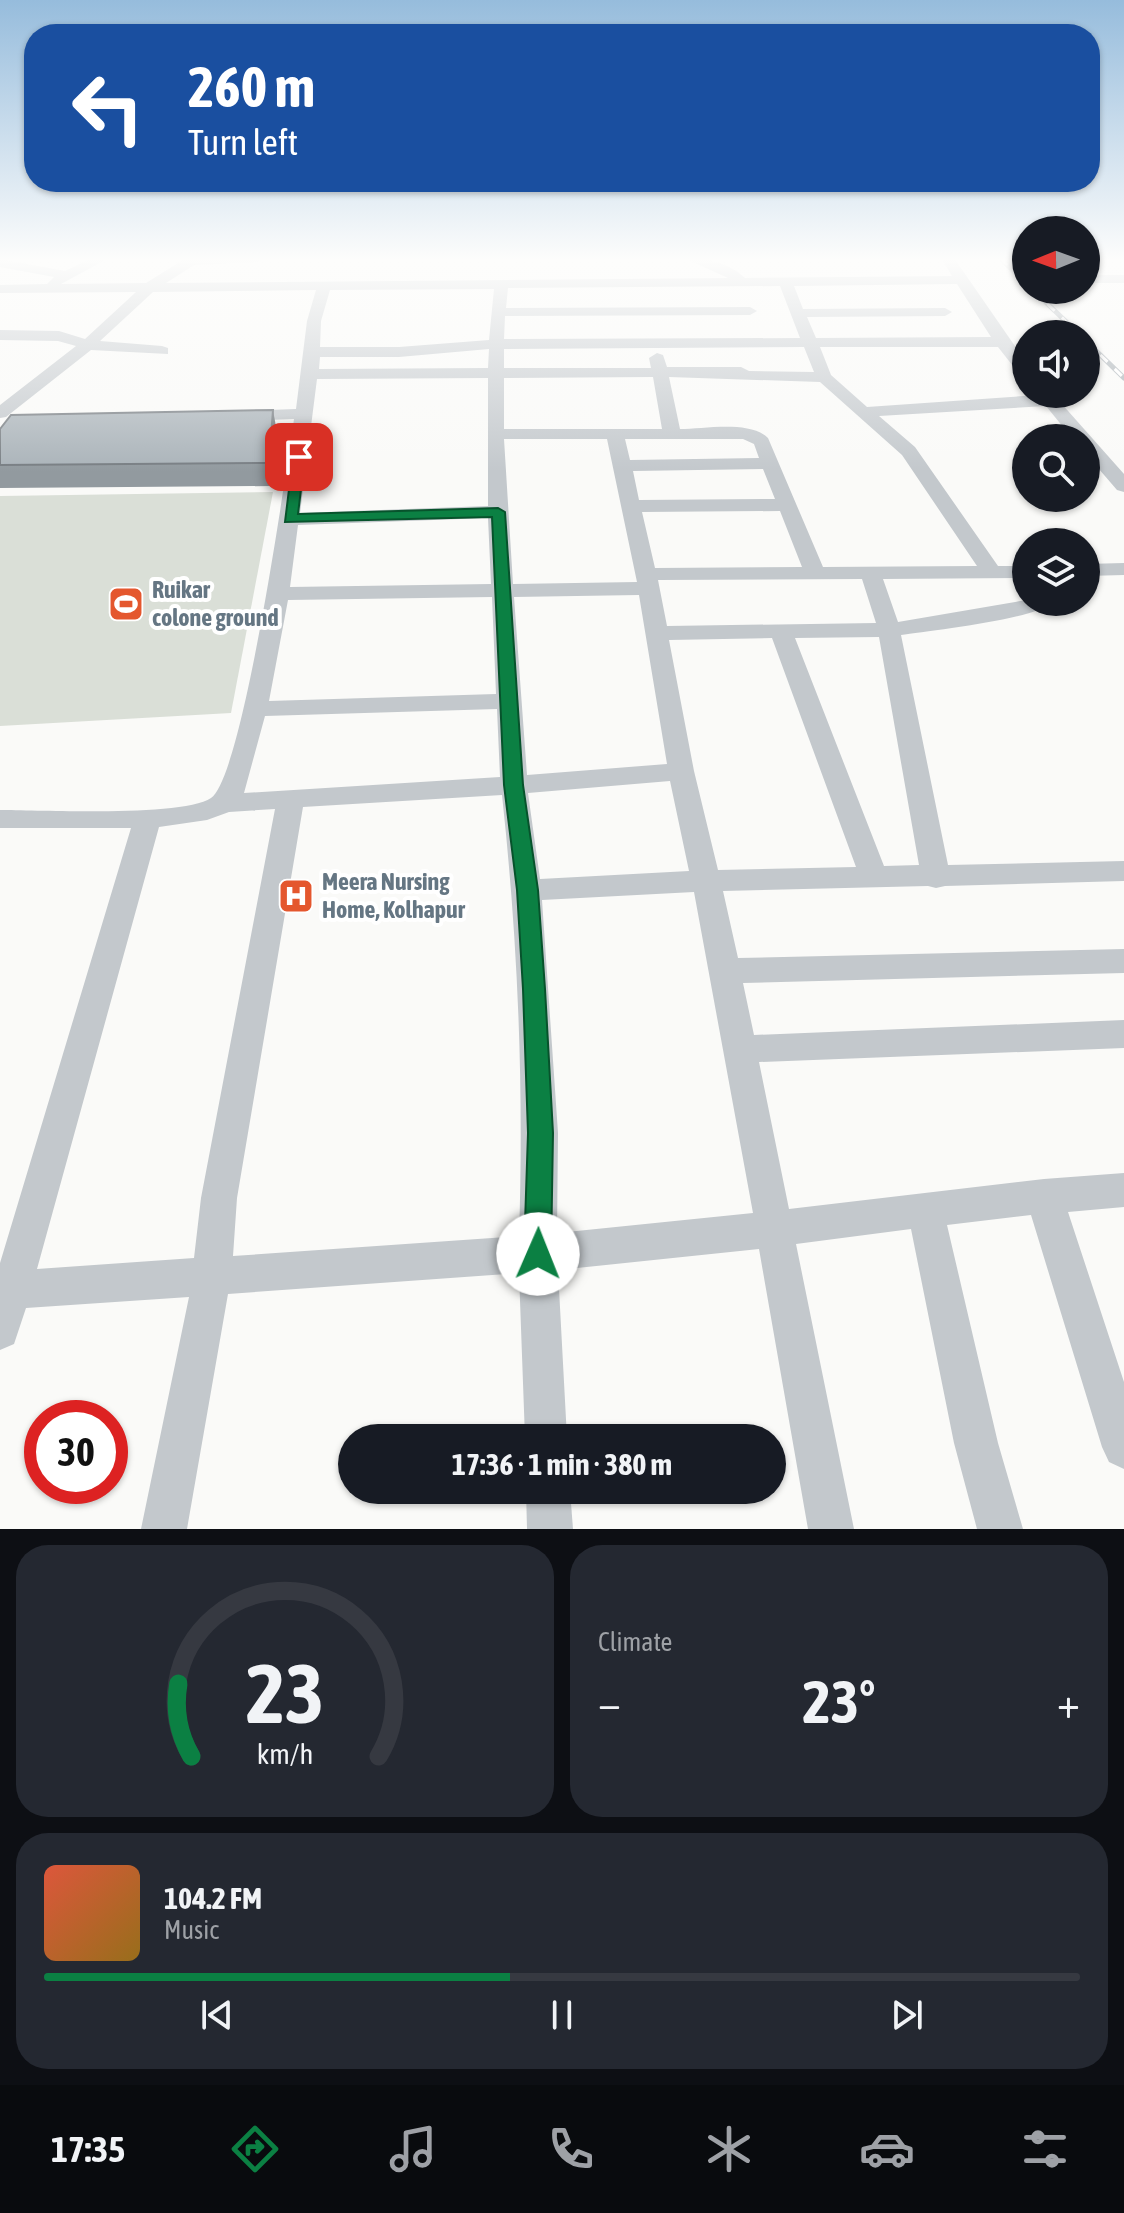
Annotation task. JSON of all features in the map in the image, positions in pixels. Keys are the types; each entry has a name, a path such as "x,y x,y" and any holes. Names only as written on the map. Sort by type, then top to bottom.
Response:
{"street":[{"path":"5,418 102,329"},
{"path":"223,803 237,776 255,709 279,594 314,329"},
{"path":"497,329 495,434 498,512 514,785 527,890 540,1133 538,1254 545,1424"},
{"path":"755,329 759,342"},
{"path":"803,329 824,377 842,396 909,451 992,573"},
{"path":"994,329 1012,354"},
{"path":"0,335 59,336 88,345 162,351"},
{"path":"731,342 745,383"},
{"path":"313,352 399,352 497,344 1002,342"},
{"path":"654,343 672,433"},
{"path":"310,374 497,374 745,383 824,377"},
{"path":"864,412 1012,401"},
{"path":"1055,408 1069,424"},
{"path":"224,416 303,414"},
{"path":"495,434 751,435 762,442 815,573"},
{"path":"615,434 647,581 703,881 725,971 831,1529"},
{"path":"1100,459 1124,486"},
{"path":"622,466 770,463"},
{"path":"631,506 787,505"},
{"path":"290,519 498,512"},
{"path":"1100,570 1124,569"},
{"path":"279,594 504,589 815,573 1012,572"},
{"path":"871,574 889,630 936,878"},
{"path":"657,633 889,630 1012,610"},
{"path":"781,631 875,879"},
{"path":"255,709 511,701"},
{"path":"0,819 148,817 202,813 223,803 291,797 514,785 681,771"},
{"path":"164,1529 212,1277 219,1198 291,797"},
{"path":"0,1330 6,1290 148,817"},
{"path":"527,890 703,881 936,878 1124,871"},
{"path":"725,971 1124,961"},
{"path":"740,1049 1124,1034"},
{"path":"6,1290 538,1254 774,1231 1044,1196 1124,1190"},
{"path":"1044,1196 1124,1447"},
{"path":"926,1212 976,1443 1000,1529"},
{"path":"549,1504 550,1529"}],"shaded area":[{"name":"Ruikar colone ground","path":"273,492 231,713 0,726 0,496"}],"building":[{"path":"273,410 269,463 0,465 0,429 11,415"}],"railway":[{"path":"1100,355 1124,378"}],"place":[{"name":"Ruikar colone ground","path":"126,604"},
{"name":"Meera Nursing Home, Kolhapur","path":"296,896"}],"route":[{"path":"299,457 290,519 498,512 514,785 527,890 534,989 540,1133 538,1254"}]}
